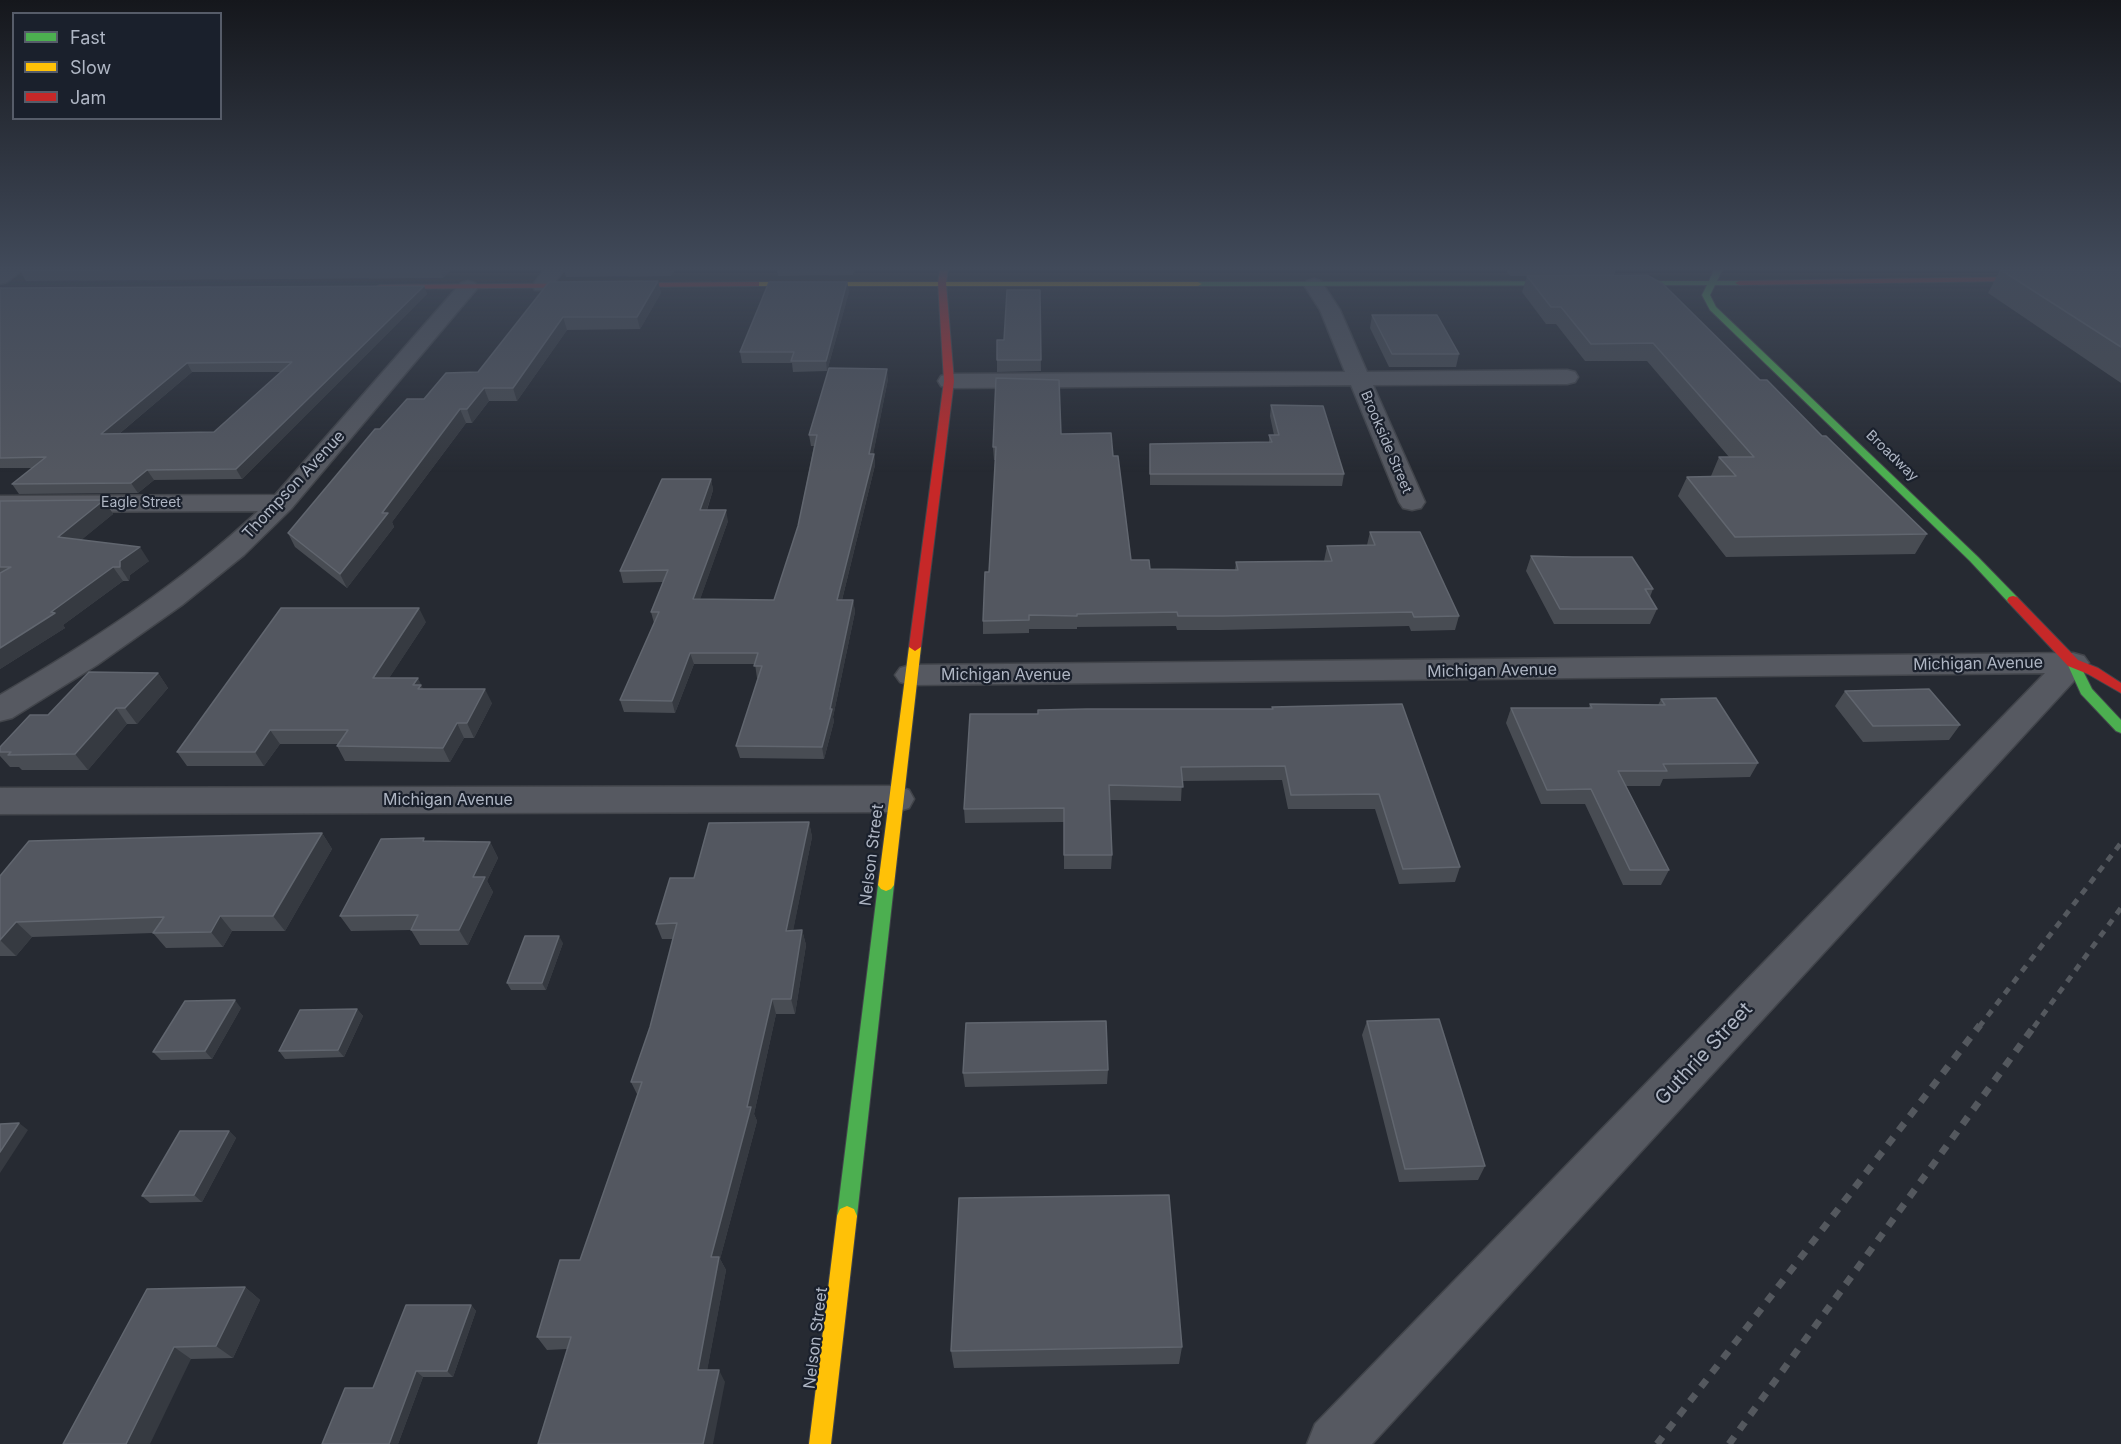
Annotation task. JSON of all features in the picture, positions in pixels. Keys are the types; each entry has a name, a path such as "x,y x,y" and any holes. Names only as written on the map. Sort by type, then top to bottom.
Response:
{"main road":[{"name":"Nelson Street","path":"820,1444 911,675 949,381 947,337"},
{"name":"Broadway","path":"1743,337 1974,559 2073,663 2093,671 2121,688"},
{"name":"Broadway","path":"2073,663 2076,678 2121,728"}],"street":[{"name":"Thompson Avenue","path":"0,710 86,658 172,598 234,549 282,503 424,337"},
{"name":"Brookside Street","path":"1341,337 1412,502"},
{"path":"949,381 1567,377"},
{"name":"Eagle Street","path":"0,504 282,503"},
{"name":"Michigan Avenue","path":"911,675 2073,663"},
{"name":"Guthrie Street","path":"1335,1444 2073,663"},
{"name":"Michigan Avenue","path":"0,801 896,799"}],"building":[{"path":"0,337 371,337 236,469 147,470 131,483 12,484 46,457 0,458","holes":["292,362 214,432 101,434 187,363"]},
{"path":"505,337 549,337 513,388 484,388 467,409 460,409 382,513 388,513 340,574 288,533 375,429 380,429 407,399 424,399 446,373 478,372"},
{"path":"746,337 832,337 826,361 791,361 794,352 740,352"},
{"path":"1004,337 1041,337 1041,360 997,360 997,340 1004,340"},
{"path":"1383,337 1450,337 1459,354 1392,354"},
{"path":"1586,337 1717,337 1760,380 1767,380 1822,436 1826,436 1927,534 1735,537 1687,477 1736,476 1719,457 1754,457 1653,343 1591,344"},
{"path":"2106,337 2121,337 2121,347"},
{"path":"829,368 887,369 869,454 874,454 837,600 853,600 830,709 832,709 822,747 736,746 762,666 754,666 758,653 690,653 672,701 620,700 659,612 651,612 668,570 620,571 662,479 711,479 700,510 726,510 693,599 774,600 798,526 817,435 809,435"},
{"path":"996,378 1059,380 1061,434 1111,433 1113,456 1118,456 1131,560 1149,560 1150,569 1238,570 1236,562 1332,561 1327,546 1375,545 1370,532 1420,532 1459,616 1414,617 1412,612 1178,616 1177,612 1077,614 1077,616 1029,615 1029,620 983,621 985,572 989,572 996,447 993,447"},
{"path":"1271,405 1323,406 1344,474 1150,474 1150,444 1272,442 1269,435 1279,435"},
{"path":"104,500 58,537 140,547 120,561 120,567 113,567 51,612 55,613 0,648 0,573 11,567 0,567 0,501"},
{"path":"1531,556 1632,557 1653,589 1645,589 1657,609 1560,609"},
{"path":"281,608 419,608 373,678 418,678 413,685 421,685 418,689 485,689 467,723 457,723 443,748 337,746 348,730 270,730 255,752 177,752"},
{"path":"89,672 158,673 125,708 116,708 75,754 8,755 11,752 0,752 0,747 30,715 48,715"},
{"path":"1929,689 1960,725 1873,726 1845,691"},
{"path":"1716,698 1758,763 1663,764 1667,771 1618,771 1669,870 1630,870 1591,789 1547,790 1511,708 1592,708 1590,704 1665,705 1661,699"},
{"path":"1402,704 1460,867 1403,869 1379,794 1291,795 1285,766 1181,767 1183,787 1109,785 1112,855 1064,855 1064,808 964,809 970,714 1038,714 1038,710 1273,709 1272,707"},
{"path":"809,822 786,931 802,930 791,999 772,999 747,1107 751,1107 711,1257 719,1257 698,1370 719,1370 703,1444 538,1444 571,1337 537,1337 560,1260 580,1260 642,1082 631,1082 650,1027 677,923 656,924 670,878 694,878 709,823"},
{"path":"322,833 273,916 220,916 211,932 153,933 164,917 16,922 0,940 0,876 29,841"},
{"path":"424,838 423,841 490,842 473,877 485,877 459,930 411,930 418,915 340,916 381,839"},
{"path":"525,936 559,936 542,983 507,983"},
{"path":"235,1000 205,1051 153,1052 185,1001"},
{"path":"357,1009 338,1050 279,1051 300,1010"},
{"path":"1439,1019 1485,1166 1405,1169 1367,1021"},
{"path":"1106,1021 1108,1070 963,1073 966,1023"},
{"path":"19,1123 0,1152 0,1124"},
{"path":"180,1131 229,1131 194,1195 142,1196"},
{"path":"1169,1195 1182,1347 951,1351 959,1198"},
{"path":"245,1287 216,1346 174,1347 126,1444 63,1444 147,1289"},
{"path":"406,1305 471,1305 447,1371 416,1371 389,1444 322,1444 345,1388 373,1388"}],"railway":[{"path":"1979,1027 2121,843"},
{"path":"2034,1027 2121,908"},
{"path":"1657,1444 1980,1025"},
{"path":"1729,1444 2035,1025"}],"traffic: fast":[{"path":"1744,337 1974,559 2013,600"},
{"path":"2073,663 2086,691 2121,728"},
{"path":"847,1216 886,885"}],"traffic: slow":[{"path":"886,885 915,647"},
{"path":"820,1444 847,1216"}],"traffic: jam":[{"path":"915,647 949,381 946,337"},
{"path":"2013,600 2073,663 2093,671 2121,689"}]}
